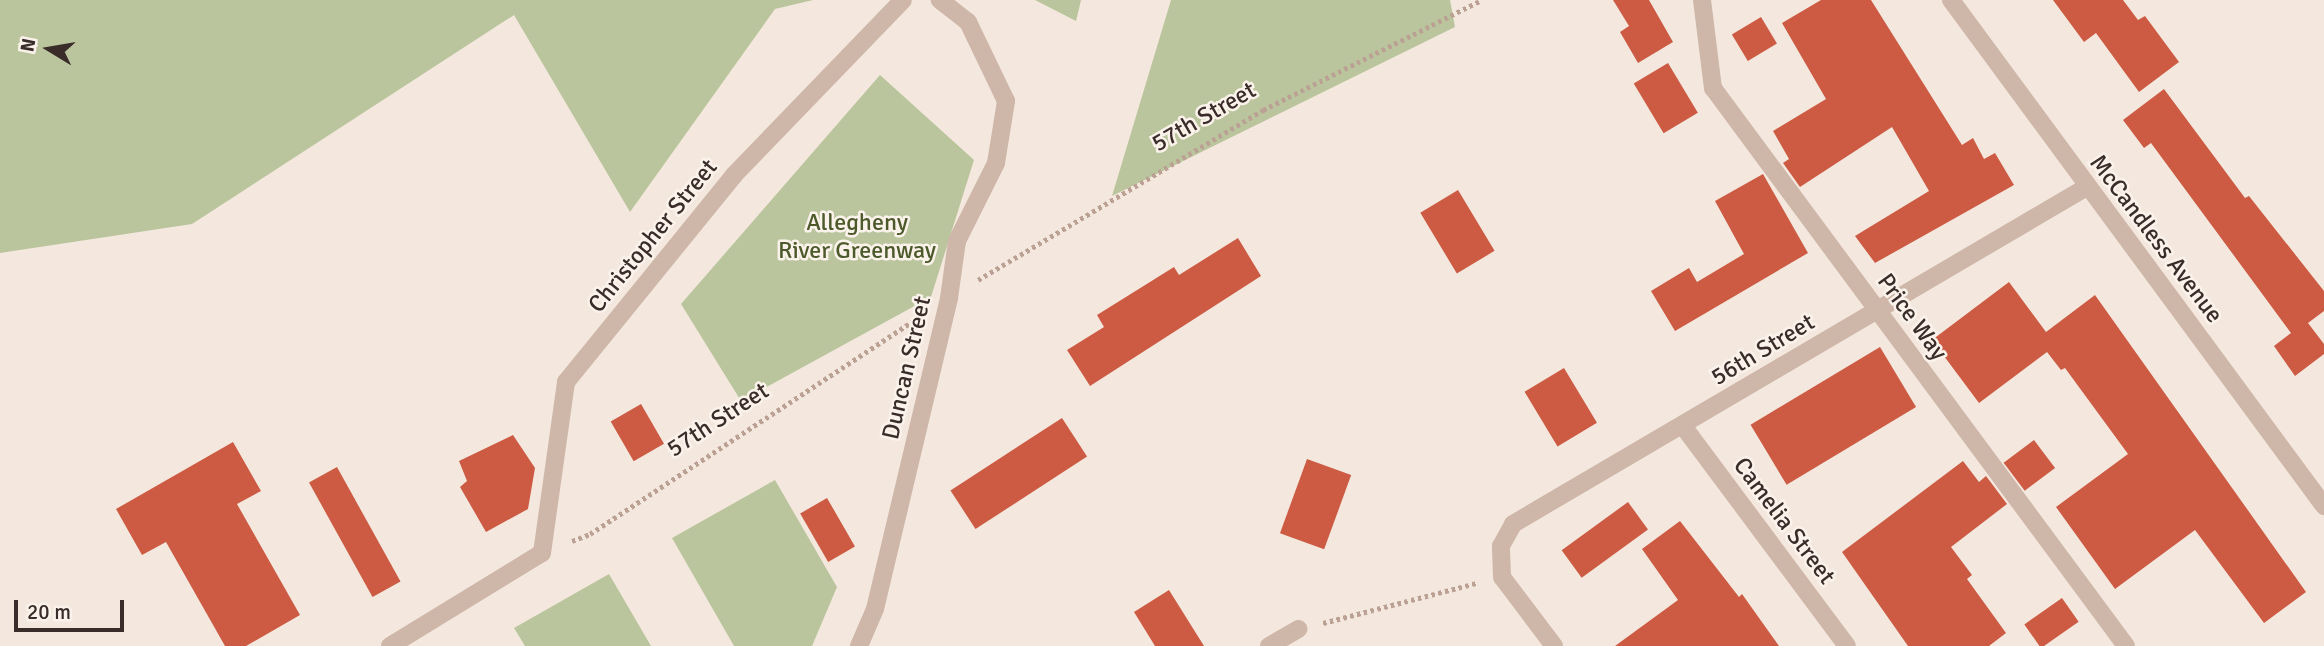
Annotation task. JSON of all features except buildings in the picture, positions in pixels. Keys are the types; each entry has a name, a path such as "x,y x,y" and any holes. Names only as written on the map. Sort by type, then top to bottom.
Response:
{"street":[{"name":"Christopher Street","path":"390,646 542,554 566,382 734,175 903,0"},
{"name":"Duncan Street","path":"859,646 875,609 949,298 957,241 996,163 1006,101 968,22 940,0"},
{"name":"Price Way","path":"1702,0 1713,88 2126,646"},
{"name":"McCandless Avenue","path":"1951,0 2085,188 2324,506"},
{"name":"56th Street","path":"1502,577 1501,546 1513,524 2085,188"},
{"name":"Camelia Street","path":"1683,426 1847,646"},
{"path":"1502,577 1555,646"},
{"path":"1269,646 1298,629"}],"path":[{"name":"57th Street","path":"972,284 1262,110 1482,0"},
{"name":"57th Street","path":"560,546 590,534 923,314"},
{"path":"1298,629 1502,577"}],"green space":[{"path":"0,0 813,0 775,9 630,212 514,15 192,224 0,253"},
{"path":"1035,0 1081,0 1076,21"},
{"path":"1171,0 1450,0 1455,27 1112,196"},
{"name":"Allegheny River Greenway","path":"880,75 974,160 931,297 741,401 681,304"},
{"path":"775,480 837,587 812,646 734,646 672,538"},
{"path":"609,574 651,646 525,646 514,628"}]}
